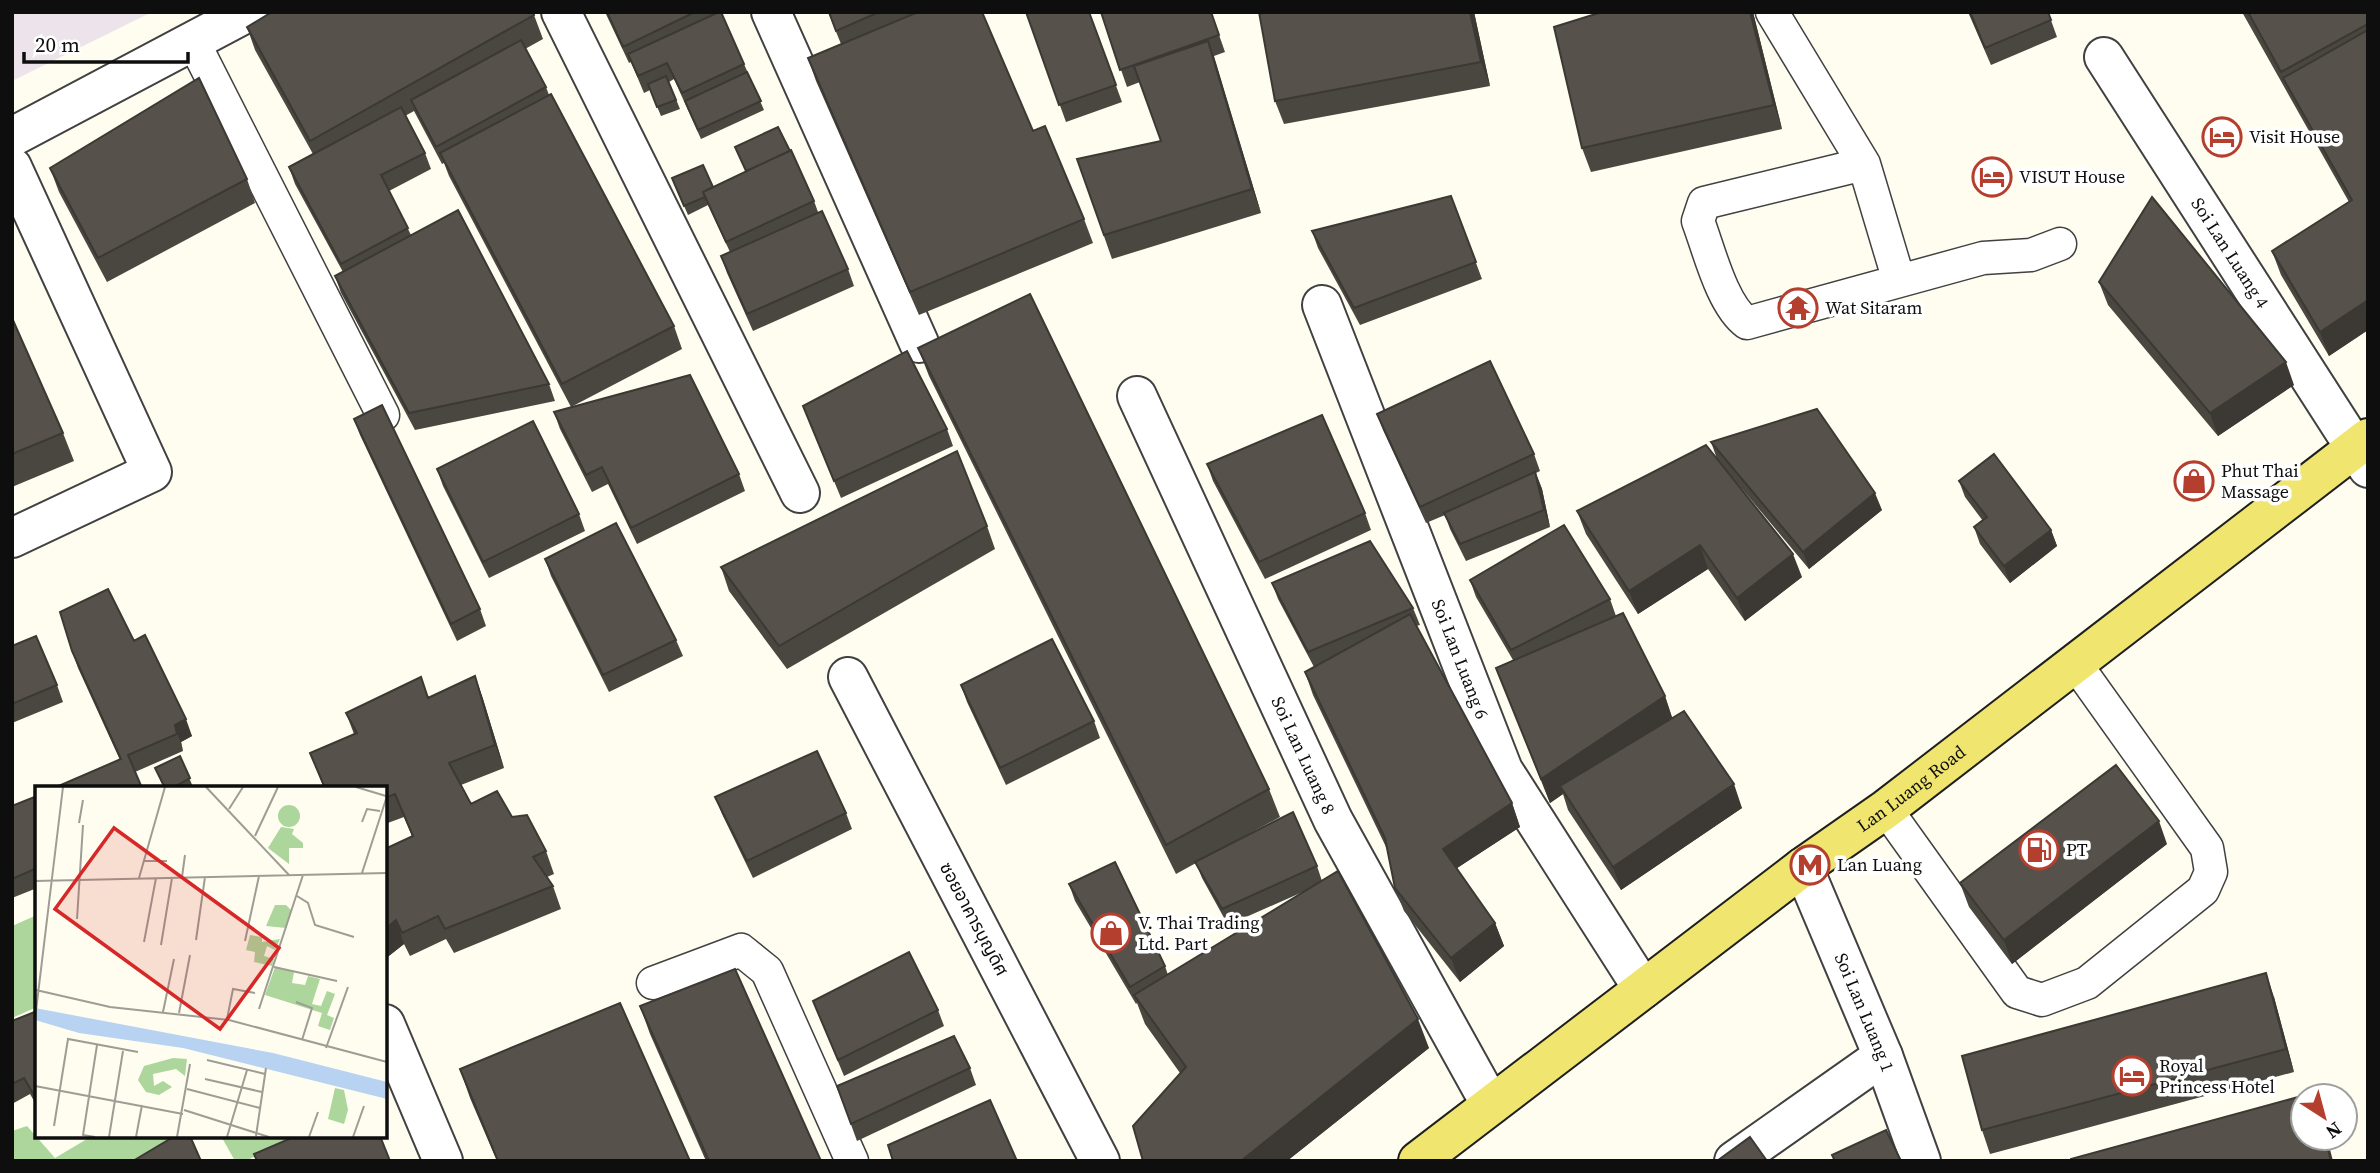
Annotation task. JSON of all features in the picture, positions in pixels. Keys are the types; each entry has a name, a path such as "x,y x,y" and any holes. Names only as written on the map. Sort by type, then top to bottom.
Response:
{"main road":[{"name":"Lan Luang Road","path":"1418,1161 1803,867 1886,809 2075,663 2363,451"}],"street":[{"path":"12,137 194,43 248,12"},
{"path":"561,12 800,493"},
{"path":"771,12 919,343"},
{"name":"Soi Lan Luang 4","path":"2104,57 2363,451"},
{"path":"12,167 152,472 12,538"},
{"name":"Soi Lan Luang 6","path":"1322,306 1503,770 1643,989"},
{"name":"Soi Lan Luang 8","path":"1137,396 1333,820 1491,1105"},
{"name":"ซอยอาคารบุญดิศ","path":"848,677 1100,1161"},
{"name":"Soi Lan Luang 1","path":"1803,867 1884,1056 1922,1161"},
{"path":"387,1029 443,1161"},
{"path":"1734,1161 1884,1056"}],"lane":[{"path":"1772,12 1864,163 1899,281"},
{"path":"194,43 383,415"},
{"path":"1864,163 1704,202 1698,221 1729,302 1739,317 1747,323 1983,258 2031,255 2060,244"},
{"path":"1886,809 2017,992 2042,1000 2087,984 2203,890 2211,873 2207,848 2075,663"},
{"path":"653,983 741,950 767,971 852,1161"}],"shaded area":[{"path":"12,12 152,12 12,81"}],"green space":[{"path":"35,916 35,1008 12,1018 12,926"},
{"path":"27,1126 55,1158 89,1138 172,1138 139,1161 12,1161 12,1131"},
{"path":"222,1138 290,1138 246,1161 235,1161"}],"building":[{"path":"272,12 533,12 534,15 310,141 247,27"},
{"path":"607,12 695,12 623,47"},
{"path":"719,12 744,64 682,93 667,63 638,76 628,54"},
{"path":"829,12 879,12 836,31"},
{"path":"918,12 982,12 1033,131 1045,126 1084,219 910,292 808,58"},
{"path":"1026,12 1089,12 1116,85 1059,105"},
{"path":"1101,12 1211,12 1219,35 1120,70"},
{"path":"1259,12 1470,12 1481,62 1275,101"},
{"path":"1602,12 1750,12 1774,105 1582,148 1554,27"},
{"path":"1970,12 2048,12 2051,20 1985,48"},
{"path":"2248,12 2368,12 2368,24 2281,72"},
{"path":"2368,30 2368,300 2320,332 2272,251 2352,200 2283,78"},
{"path":"521,40 546,87 436,147 411,100"},
{"path":"1208,41 1252,189 1104,235 1077,159 1161,141 1134,66"},
{"path":"747,72 761,101 698,130 685,101"},
{"path":"666,76 676,100 657,107 648,84"},
{"path":"199,78 247,179 98,258 50,168"},
{"path":"551,94 674,326 562,384 440,153"},
{"path":"401,107 425,153 381,175 408,228 341,264 289,167"},
{"path":"778,127 790,151 746,171 735,147"},
{"path":"791,150 814,201 726,242 703,192"},
{"path":"703,165 713,187 703,192 705,197 684,206 672,178"},
{"path":"1451,196 1476,262 1354,308 1312,231"},
{"path":"2152,197 2286,362 2210,413 2099,282"},
{"path":"458,210 549,384 409,413 335,276"},
{"path":"822,211 848,269 747,314 721,256"},
{"path":"1030,294 1269,789 1166,845 918,348"},
{"path":"12,318 63,433 12,454"},
{"path":"907,351 947,429 834,481 803,406"},
{"path":"1490,361 1534,454 1420,507 1377,414"},
{"path":"690,375 739,474 631,528 602,467 586,475 554,412"},
{"path":"382,405 480,609 451,624 354,419"},
{"path":"1817,409 1875,493 1803,552 1711,442"},
{"path":"1322,415 1365,513 1259,562 1207,464"},
{"path":"533,421 579,514 483,562 437,469"},
{"path":"1706,445 1793,554 1737,598 1700,545 1629,591 1577,511"},
{"path":"957,451 987,526 779,646 721,567"},
{"path":"1994,454 2051,530 2004,566 1974,527 1987,517 1959,481"},
{"path":"1535,472 1544,510 1460,544 1444,513"},
{"path":"616,523 676,640 603,675 545,559"},
{"path":"1564,525 1610,599 1511,650 1470,580"},
{"path":"1370,541 1413,608 1308,652 1272,583"},
{"path":"108,589 134,641 145,635 186,719 175,725 177,734 128,755 141,786 59,786 121,759 72,651 60,612"},
{"path":"1623,613 1665,696 1541,779 1496,668"},
{"path":"1410,614 1512,803 1443,849 1495,923 1451,958 1395,888 1385,838 1305,672"},
{"path":"36,636 57,685 12,704 12,646"},
{"path":"1052,639 1094,721 1000,768 961,685"},
{"path":"475,676 495,745 449,763 471,804 497,791 512,817 527,815 546,851 533,857 553,886 445,929 438,916 402,933 396,920 387,927 387,848 413,836 395,794 387,797 387,786 324,786 310,753 357,733 346,713 421,677 428,698"},
{"path":"1684,711 1734,784 1613,867 1560,786"},
{"path":"817,751 846,813 747,861 715,797"},
{"path":"180,756 190,778 176,786 164,786 155,768"},
{"path":"2116,765 2159,821 2004,940 1960,883"},
{"path":"35,797 35,869 12,879 12,806"},
{"path":"1293,812 1317,866 1222,909 1195,862"},
{"path":"1115,862 1165,966 1130,987 1069,884"},
{"path":"1338,871 1418,1019 1241,1161 1143,1161 1133,1126 1186,1067 1134,995"},
{"path":"909,952 938,1010 838,1060 813,1001"},
{"path":"735,969 821,1161 709,1161 640,1006"},
{"name":"Royal Princess Hotel","path":"2266,973 2286,1049 1982,1130 1962,1056"},
{"path":"620,1003 690,1161 498,1161 460,1069"},
{"path":"35,1012 35,1097 24,1078 12,1084 12,1021"},
{"path":"954,1036 970,1068 851,1124 837,1086"},
{"path":"990,1100 1017,1161 893,1161 888,1145"},
{"path":"2289,1100 2289,1152 2329,1152 2331,1161 2071,1161"},
{"path":"1886,1130 1901,1161 1835,1161 1832,1155"},
{"path":"1750,1137 1767,1161 1717,1161"},
{"path":"172,1138 191,1138 201,1161 133,1161"},
{"path":"291,1138 381,1138 390,1161 257,1161 254,1154"}],"place":[{"name":"Visit House","path":"2222,137"},
{"name":"VISUT House","path":"1992,177"},
{"name":"Wat Sitaram","path":"1798,308"},
{"name":"Phut Thai Massage","path":"2194,481"},
{"name":"PT","path":"2039,850"},
{"name":"Lan Luang","path":"1810,865"},
{"name":"V. Thai Trading Ltd. Part","path":"1111,933"},
{"name":"Royal Princess Hotel","path":"2132,1076"}]}
